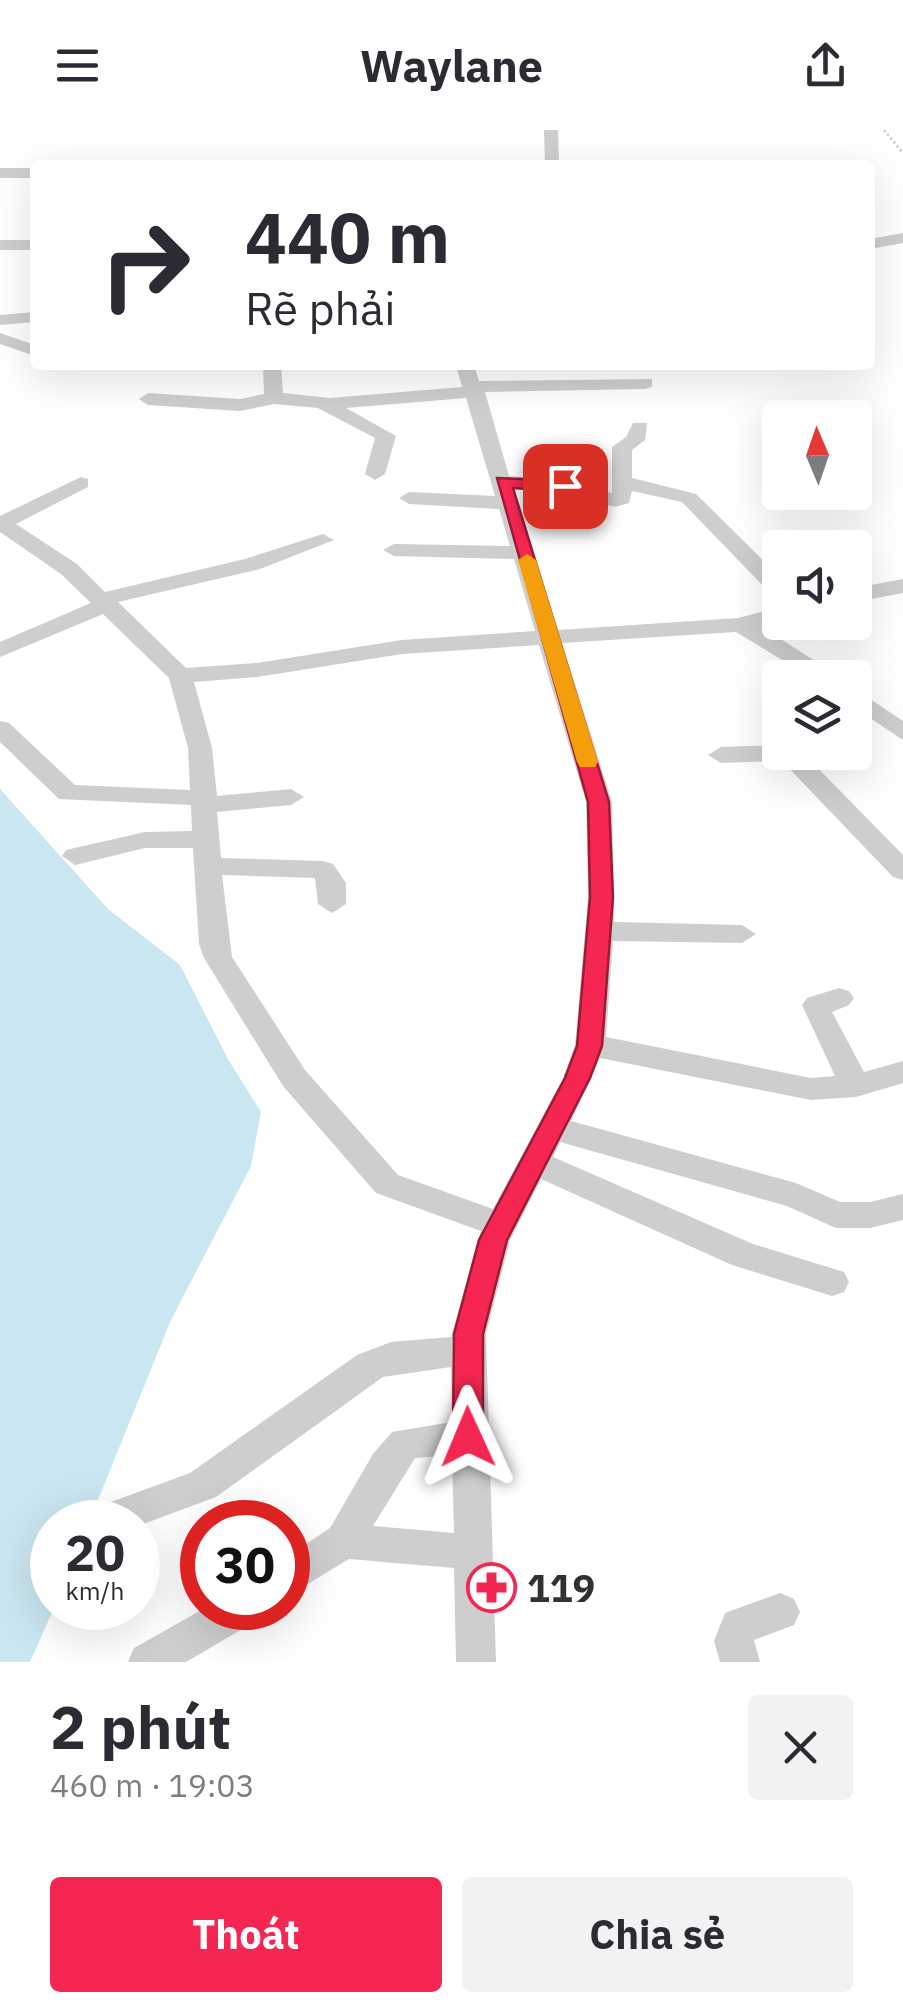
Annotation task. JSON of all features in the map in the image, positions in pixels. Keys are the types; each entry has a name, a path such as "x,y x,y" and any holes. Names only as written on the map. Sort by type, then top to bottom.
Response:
{"street":[{"path":"551,130 552,160"},
{"path":"0,173 30,174"},
{"path":"875,243 903,238"},
{"path":"0,245 30,246"},
{"path":"0,320 30,317"},
{"path":"0,338 30,349"},
{"path":"272,370 274,398"},
{"path":"148,399 240,405 274,398 322,404 472,381 645,383"},
{"path":"472,381 599,802 599,931 590,1046 501,1225 488,1259 468,1351 476,1662"},
{"path":"322,404 386,436 375,474"},
{"path":"409,498 565,486 615,501 622,499 626,483 622,447 635,440 640,427"},
{"path":"626,483 689,498 762,572"},
{"path":"80,484 1,523 106,601 140,640 180,676 197,724 213,944 218,958 272,1046 316,1104 386,1184 501,1225"},
{"path":"0,650 106,601 252,564 324,540"},
{"path":"394,550 524,553"},
{"path":"872,592 903,586"},
{"path":"180,676 258,670 402,648 738,625 762,619"},
{"path":"738,625 759,633 801,660"},
{"path":"872,709 903,733"},
{"path":"0,728 68,792 205,801 291,797"},
{"path":"721,756 762,753"},
{"path":"805,770 901,865"},
{"path":"76,856 144,840 323,870 332,882 332,904"},
{"path":"599,931 742,934"},
{"path":"839,998 817,1005 818,1012 856,1086"},
{"path":"590,1046 810,1089 856,1086 903,1072"},
{"path":"552,1128 796,1196 836,1216 870,1216 903,1208"},
{"path":"534,1162 744,1255 832,1282"},
{"path":"160,1501 203,1486 370,1366 391,1357 468,1351"},
{"path":"310,1563 344,1540 386,1466 405,1443 468,1437"},
{"path":"344,1540 472,1552"},
{"path":"740,1662 734,1641 740,1627 780,1612"},
{"path":"148,1662 204,1630"}],"path":[{"path":"884,130 903,153"}],"water":[{"path":"0,789 108,909 180,965 229,1061 261,1112 251,1166 171,1320 98,1500 30,1500 30,1630 44,1630 30,1662 0,1662"}],"slow traffic":[{"path":"527,560 587,762"}],"place":[{"name":"119","path":"492,1587"}],"route":[{"path":"468,1437 468,1334 493,1240 578,1078 590,1046 602,897 599,802 503,482 565,486"}]}
